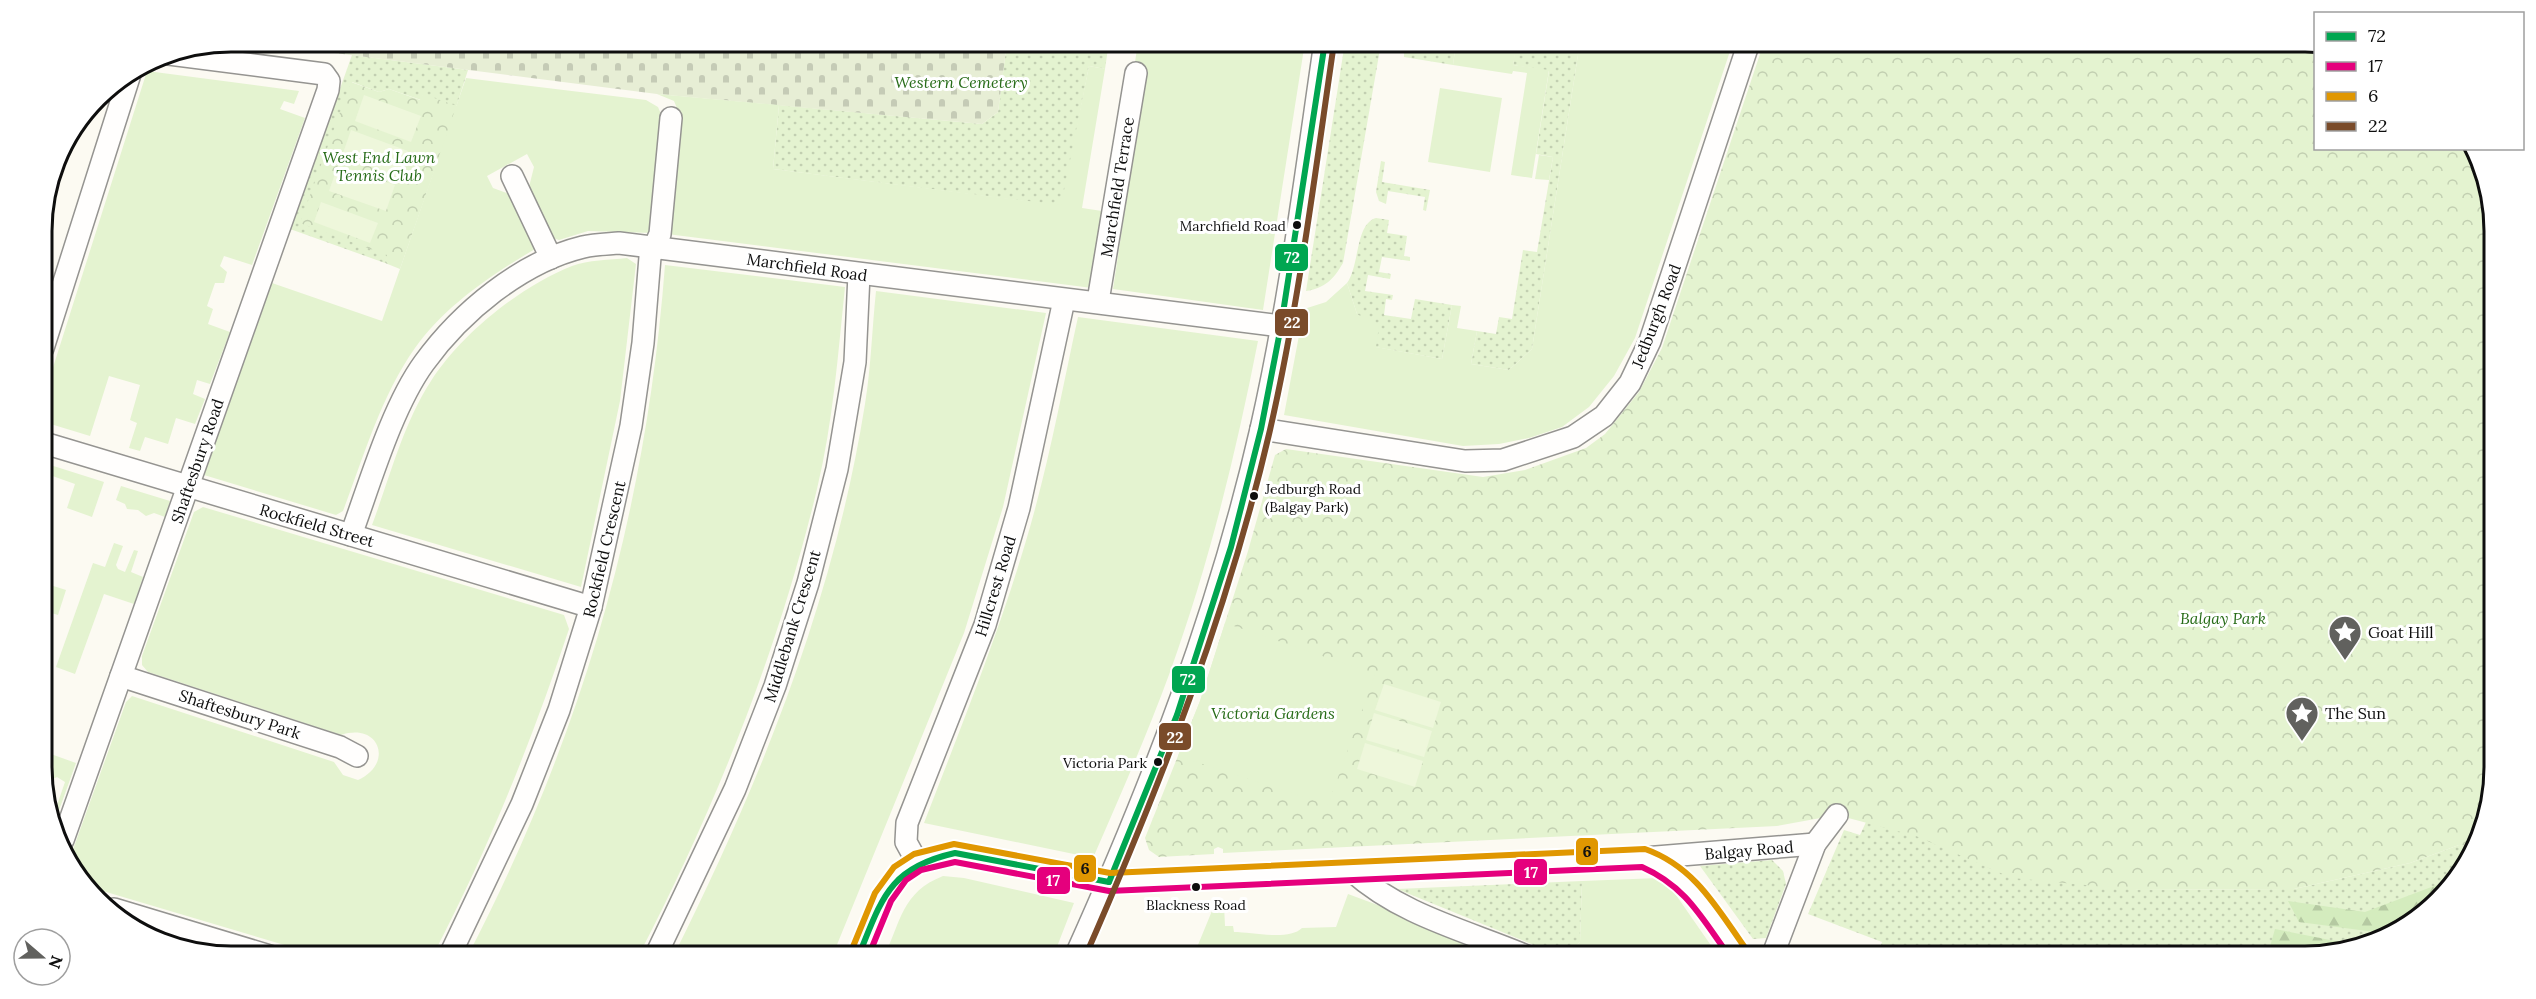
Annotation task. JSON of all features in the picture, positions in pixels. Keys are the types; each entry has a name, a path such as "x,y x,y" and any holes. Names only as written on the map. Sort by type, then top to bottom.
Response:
{"street":[{"path":"1080,946 1108,882 1194,666 1231,547 1261,429 1281,326 1323,52"},
{"name":"Jedburgh Road","path":"1261,429 1465,461 1503,460 1573,437 1604,416 1630,383 1650,341 1746,52"},
{"name":"Shaftesbury Road","path":"65,833 329,81 324,74 192,57"},
{"name":"Marchfield Terrace","path":"1098,301 1136,73"},
{"path":"53,317 126,88"},
{"name":"Rockfield Crescent","path":"454,946 522,804 559,710 591,607 631,426 643,343 650,257 660,234 671,118"},
{"path":"512,176 551,258"},
{"name":"Marchfield Road","path":"351,535 394,418 423,363 468,314 510,281 551,258 584,246 620,243 1064,300 1098,301 1281,326"},
{"name":"Middlebank Crescent","path":"660,946 735,789 775,686 808,583 837,469 855,362 859,274"},
{"name":"Hillcrest Road","path":"917,862 906,842 908,823 988,614 1018,508 1064,300"},
{"name":"Rockfield Street","path":"53,446 591,607"},
{"name":"Shaftesbury Park","path":"121,676 340,747 357,756"},
{"path":"1776,946 1815,844 1837,814"},
{"name":"Balgay Road","path":"917,862 955,853 1108,882 1644,858 1815,844"},
{"path":"1644,858 1671,870 1689,886 1734,946"},
{"path":"863,946 883,897 900,873 917,862"},
{"path":"1352,871 1372,889 1400,907 1487,946"},
{"path":"138,920 182,939"}],"green space":[{"path":"1303,52 1263,310 1113,289 1146,71 1134,69 1136,53"},
{"path":"1343,52 1379,52 1343,263 1328,282 1306,291"},
{"path":"1401,52 1455,52 1453,65 1404,57 1404,53"},
{"path":"1455,52 1515,52 1513,65 1549,70 1532,178 1511,175 1527,73 1513,71 1512,74 1453,65"},
{"path":"1515,52 1578,52 1532,349 1509,370 1471,364 1477,331 1496,334 1499,317 1512,319 1523,250 1537,252 1553,157 1536,154 1549,71 1513,65"},
{"path":"1578,52 1730,52 1635,338 1614,376 1589,407 1562,427 1529,438 1499,444 1463,446 1284,415 1304,309 1326,302 1347,283 1357,314 1379,326 1376,347 1442,359 1452,305 1461,306 1457,328 1477,331 1471,364 1509,370 1532,349"},
{"name":"Balgay Park","path":"1761,52 2314,53 2314,150 2464,150 2477,185 2482,208 2484,231 2484,768 2480,803 2466,845 2459,845 2410,863 2294,889 2139,890 2012,878 1916,836 1837,815 1777,826 1223,853 1223,849 1218,847 1214,849 1214,854 1159,857 1149,850 1145,838 1200,701 1248,551 1275,455 1286,449 1483,477 1525,470 1586,448 1605,434 1639,392 1662,348"},
{"name":"Western Cemetery","path":"334,53 1006,53 998,112 982,124 657,94"},
{"path":"1006,53 1107,53 1105,69 1089,66 1062,206 773,169 779,105 982,124 998,112"},
{"path":"352,55 468,70 436,170 423,95 421,100 389,89 379,92 352,82 388,255 385,263 290,229"},
{"path":"1089,66 1105,69 1082,208 1102,211 1092,288 667,234 679,113 674,101 657,94 779,105 773,169 1061,205"},
{"path":"151,72 299,91 294,104 284,101 280,109 305,118 252,265 224,256 220,266 227,272 224,283 215,283 207,306 213,309 208,324 230,332 210,384 197,380 193,394 205,399 195,424 176,418 168,444 145,437 140,451 129,448 137,423 130,420 140,385 109,376 90,436 53,425 53,368 146,75"},
{"path":"466,78 646,100 658,107 663,119 653,233 588,231 559,240 553,238 529,187 534,167 527,154 487,176 493,188 512,195 536,243 535,249 470,292 440,318 415,348 383,406 343,511 336,515 204,475 272,283 382,321"},
{"name":"West End Lawn Tennis Club","path":"351,82 379,92 389,89 420,100 423,94 457,106 400,269 385,263 387,255 300,223"},
{"path":"1440,88 1502,98 1490,172 1428,162"},
{"path":"364,95 421,116 411,142 355,121"},
{"path":"351,130 408,151 398,177 342,156"},
{"path":"1539,155 1553,157 1549,180 1535,179"},
{"path":"1381,161 1385,162 1382,182 1430,190 1426,211 1423,210 1425,197 1388,191 1386,204 1379,201 1376,192"},
{"path":"338,165 395,185 386,211 329,191"},
{"path":"321,202 378,223 370,243 314,222"},
{"path":"1376,218 1389,220 1387,233 1407,236 1404,256 1410,257 1410,261 1382,257 1379,272 1391,274 1390,279 1368,275 1365,291 1393,295 1392,300 1386,299 1384,315 1411,319 1415,299 1452,305 1442,359 1375,347 1357,314 1347,283 1364,228"},
{"path":"627,258 636,264 620,401 581,587 372,525 412,415 444,363 475,329 533,286 572,266 585,262"},
{"path":"665,265 845,287 823,464 783,610 764,669 718,786 693,844 644,946 472,946 508,874 544,791 575,707 602,622 624,535 642,447 656,357"},
{"path":"876,291 1046,313 1003,507 964,633 836,946 678,946 736,824 790,688 814,618 851,477 865,404"},
{"path":"1078,317 1258,341 1220,508 1184,631 1152,719 1093,858 924,823 984,667 1024,549 1047,461"},
{"path":"53,466 104,482 92,517 67,508 75,484 53,476"},
{"path":"121,486 170,501 165,517 154,513 146,516 138,510 127,509 125,504 116,500"},
{"path":"203,507 564,615 569,629 524,755 472,877 438,946 288,946 102,891 73,850 126,702 132,696 334,762 343,775 358,780 369,773 376,764 379,755 378,747 373,739 365,734 341,735 148,672 142,665 142,656 194,512"},
{"path":"114,543 123,546 116,565 118,569 125,572 134,550 138,551 131,572 143,577 134,604 104,594 75,674 56,667 93,563 105,567"},
{"path":"52,586 66,590 58,615 52,613"},
{"name":"Victoria Gardens","path":"1225,623 1375,674 1328,805 1178,756 1200,701"},
{"path":"1384,684 1441,702 1433,728 1375,710"},
{"path":"1374,713 1432,731 1424,757 1366,740"},
{"path":"1365,743 1423,761 1415,787 1357,769"},
{"path":"52,754 76,763 58,812 57,806 65,782 57,777 53,779"},
{"path":"1866,822 2139,890 2294,889 2410,863 2459,845 2466,845 2439,886 2414,910 2373,933 2340,943 2316,946 1881,946 1882,942 1808,914 1844,830 1860,835"},
{"path":"1772,860 1783,871 1786,884 1766,938 1753,939 1700,866"},
{"path":"943,876 964,878 1074,903 1057,946 888,946 911,899 929,883"},
{"path":"1659,878 1669,885 1711,946 1576,946 1580,942 1582,881"},
{"path":"1582,881 1580,942 1576,946 1536,946 1397,889"},
{"path":"2441,883 2414,910 2375,932 2299,922 2288,901 2365,912"},
{"path":"1348,894 1464,937 1469,946 1198,946 1214,906 1224,905 1225,926 1233,926 1234,932 1280,935 1296,932 1302,928 1336,927"},
{"path":"2275,929 2342,942 2316,946 2270,946"}],"transit line":[{"name":"72","path":"1109,882 1177,715 1231,547 1261,429 1281,326 1323,52"},
{"name":"22","path":"1090,946 1140,828 1190,698 1213,632 1253,498 1290,334 1333,52"},
{"name":"6","path":"853,946 875,893 894,867 914,854 954,844 1110,873 1645,849 1663,857 1692,878 1716,906 1744,946"},
{"name":"72","path":"863,946 882,903 890,889 901,877 915,867 955,853 1109,882"},
{"name":"17","path":"873,946 891,901 906,880 921,870 955,862 1109,891 1642,867 1658,875 1682,894 1722,946"}],"place":[{"name":"Marchfield Road","path":"1297,225"},
{"name":"Jedburgh Road (Balgay Park)","path":"1254,496"},
{"name":"Goat Hill","path":"2345,661"},
{"name":"The Sun","path":"2302,742"},
{"name":"Victoria Park","path":"1158,762"},
{"name":"Blackness Road","path":"1196,887"}]}
